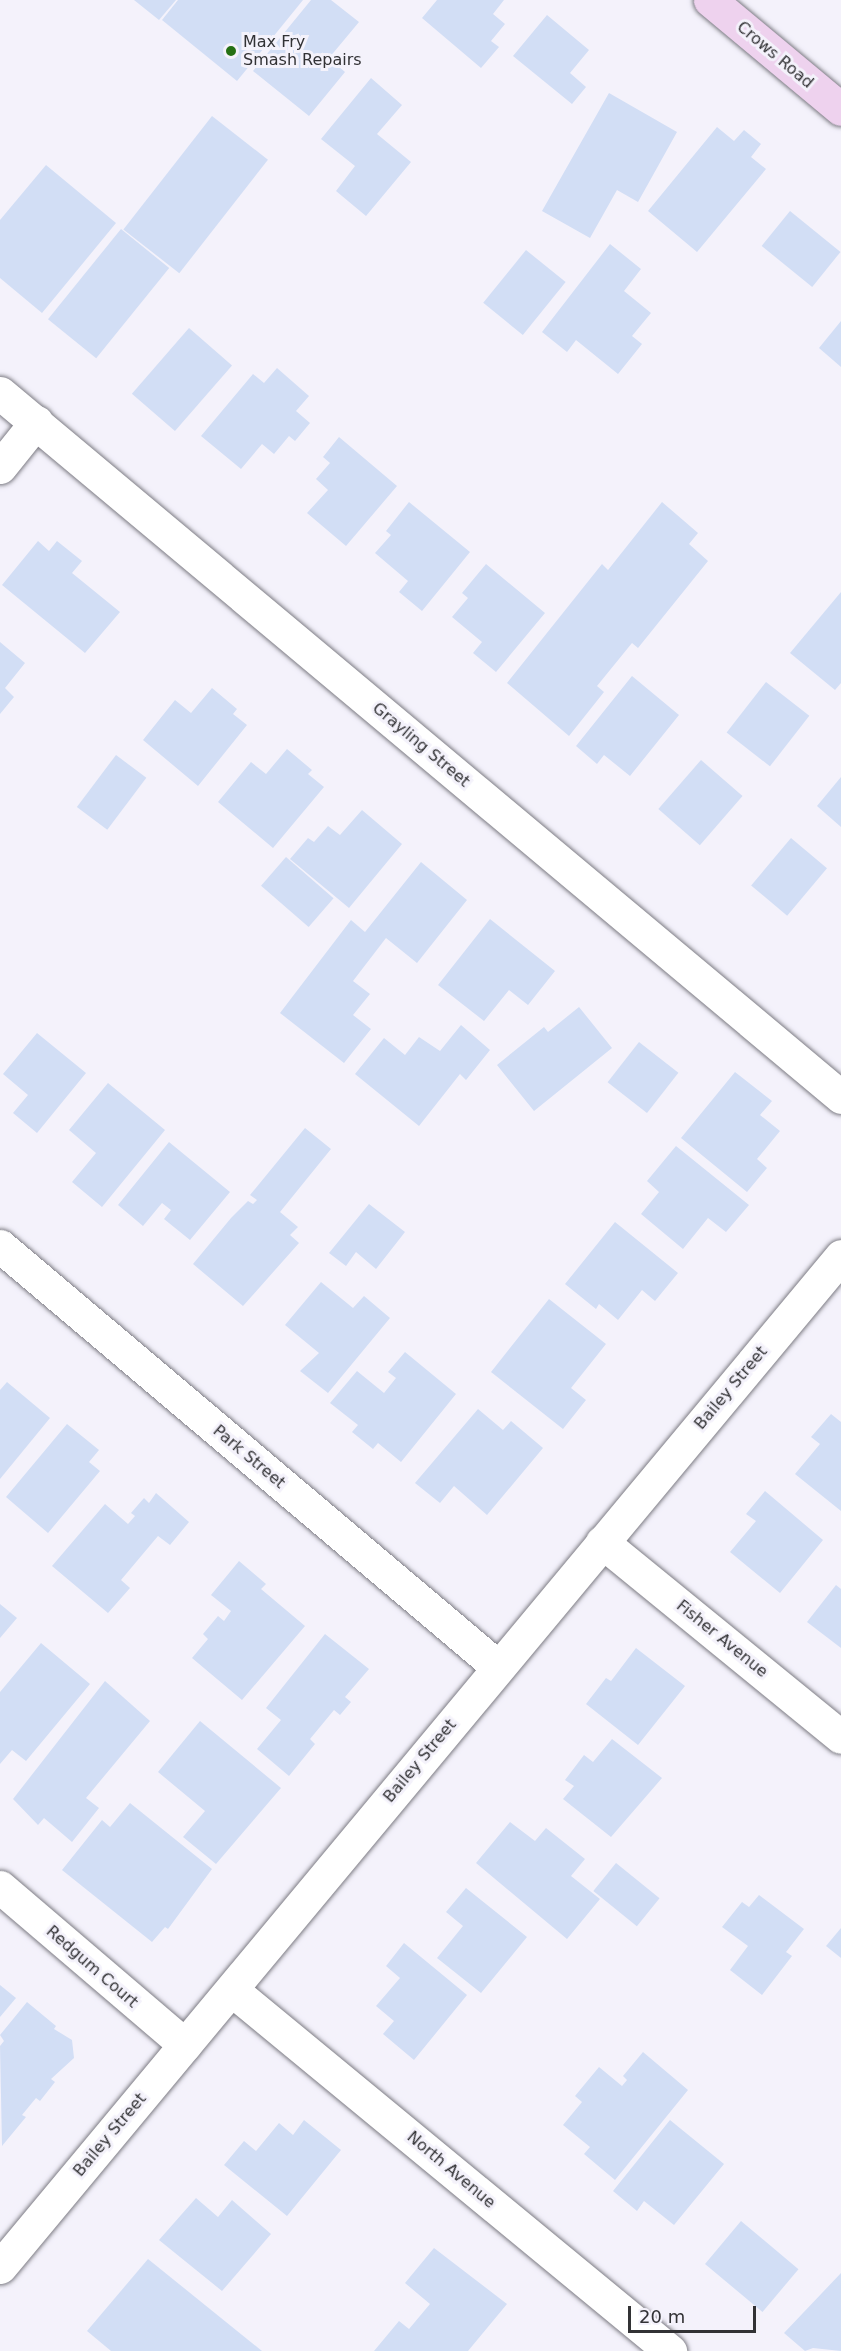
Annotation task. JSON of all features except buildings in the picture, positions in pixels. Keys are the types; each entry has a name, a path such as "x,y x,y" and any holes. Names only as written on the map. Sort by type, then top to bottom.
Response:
{"street":[{"name":"Crows Road","path":"710,0 841,109"},
{"name":"Grayling Street","path":"0,393 841,1097"},
{"path":"0,467 36,422"},
{"name":"Park Street","path":"0,1246 498,1667"},
{"name":"Bailey Street","path":"0,2267 841,1256"},
{"name":"Fisher Avenue","path":"602,1542 841,1737"},
{"name":"Redgum Court","path":"0,1887 185,2045"},
{"name":"North Avenue","path":"232,1990 670,2351"}],"place":[{"name":"Max Fry Smash Repairs","path":"231,51"}]}
